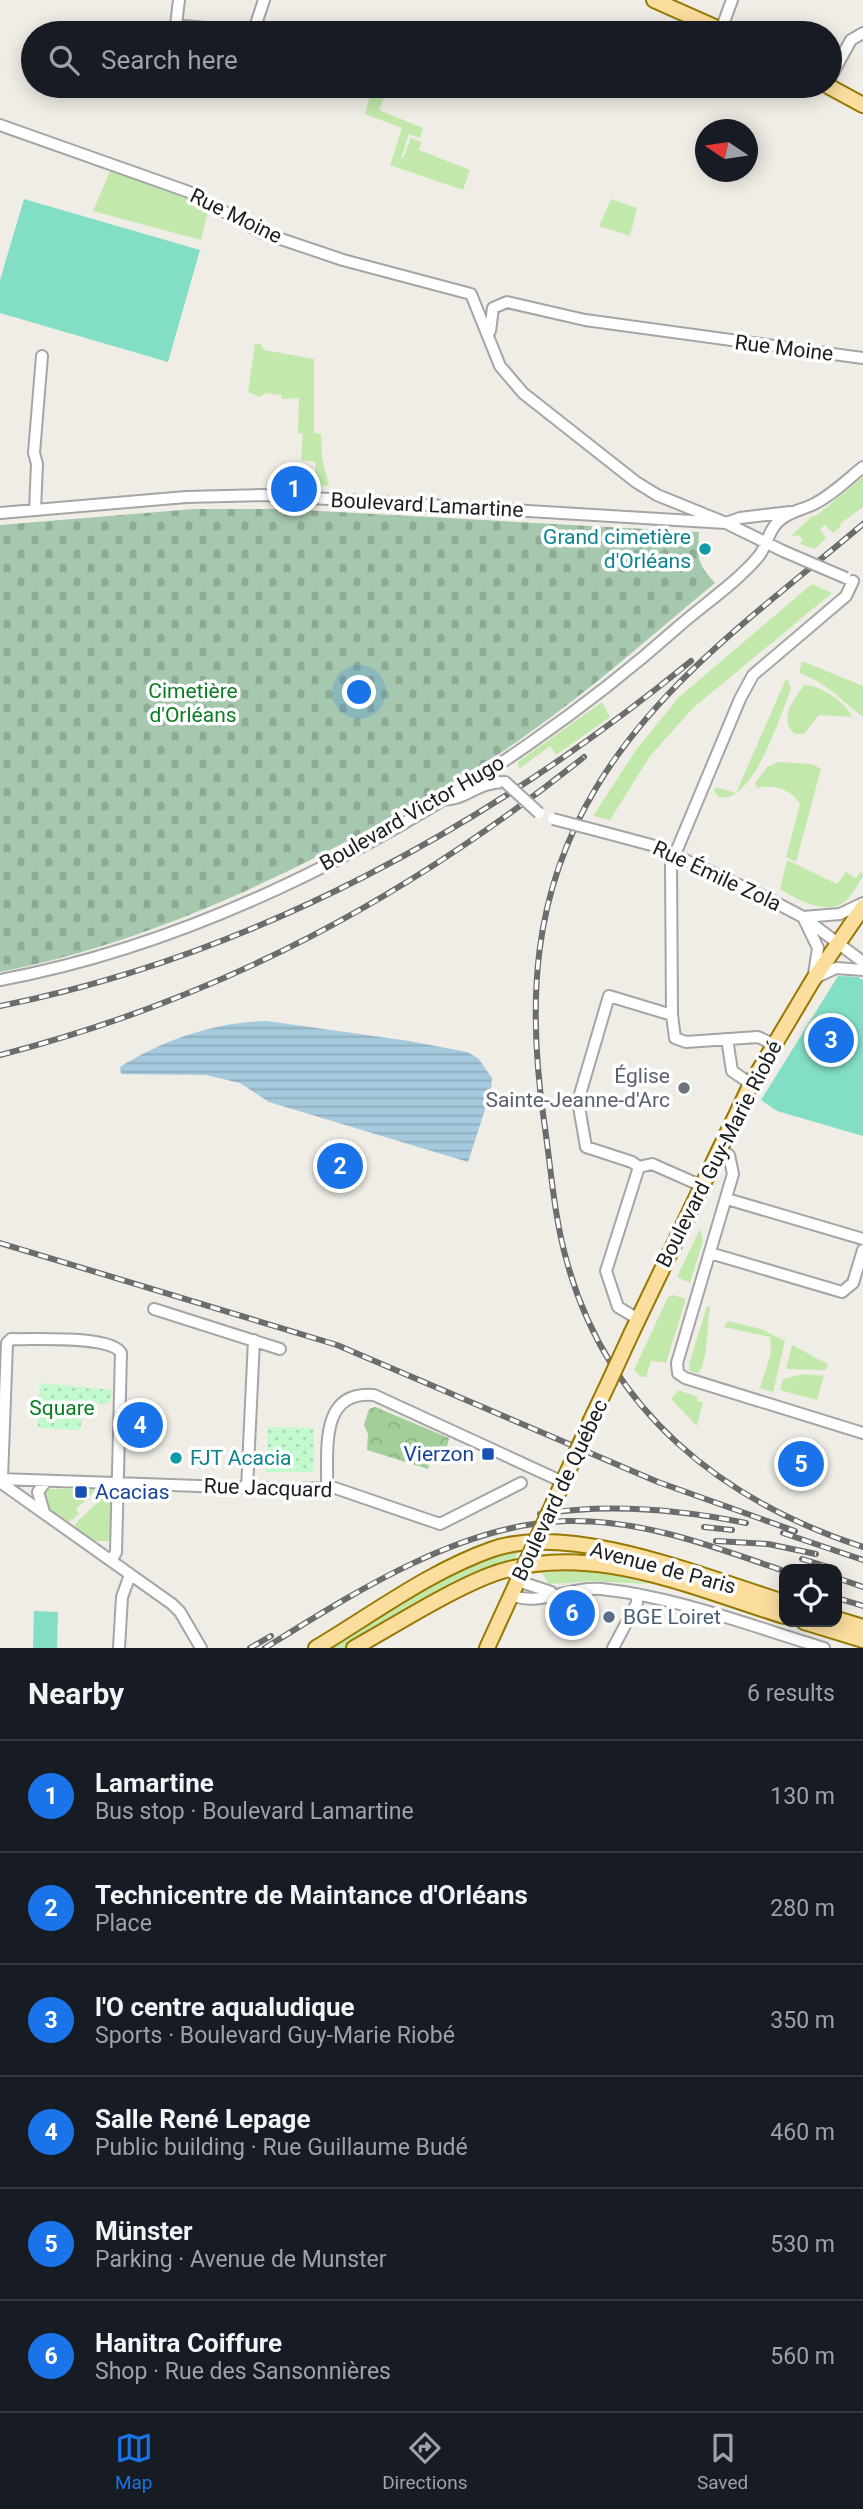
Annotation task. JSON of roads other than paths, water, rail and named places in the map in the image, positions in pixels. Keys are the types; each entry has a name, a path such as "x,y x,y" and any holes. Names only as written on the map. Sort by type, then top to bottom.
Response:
{"main road":[{"path":"653,0 701,21"},
{"path":"842,94 863,105"},
{"path":"813,980 863,905"},
{"name":"Boulevard Guy-Marie Riobé","path":"635,1326 751,1084 813,980"},
{"name":"Boulevard de Québec","path":"487,1648 635,1326"},
{"name":"Avenue de Paris","path":"316,1648 448,1569 494,1549 517,1543 553,1542 600,1548 779,1601"},
{"name":"Avenue de Paris","path":"354,1648 487,1576 545,1562 571,1561 634,1569 779,1614"},
{"path":"842,1621 863,1627"},
{"path":"820,1627 863,1640"}],"street":[{"path":"176,21 179,0"},
{"path":"257,21 264,0"},
{"path":"727,21 732,0"},
{"path":"842,56 851,40 863,33"},
{"name":"Rue Moine","path":"0,125 189,192 260,232 343,260 463,290 474,298 490,341"},
{"name":"Rue Moine","path":"490,341 490,315 498,304 507,302 585,320 863,358"},
{"path":"490,341 500,366 523,393 628,477 657,495 726,523 740,518 796,511 824,498 863,467"},
{"path":"35,510 37,464 34,453 42,356"},
{"name":"Boulevard Lamartine","path":"0,513 186,497 262,495 726,523 765,544 854,581"},
{"name":"Boulevard Victor Hugo","path":"0,980 99,957 208,919 318,868 440,800 558,725 641,660 759,556 778,521 796,511"},
{"path":"773,1044 758,1037 686,1042 675,1038 672,1015 671,871 675,854 753,676 846,596 854,581"},
{"name":"Rue Émile Zola","path":"495,767 505,782 539,813 675,854 803,917 863,961"},
{"path":"440,800 456,800 487,782 505,782"},
{"path":"813,980 818,948 803,917 840,914 863,905"},
{"path":"813,980 836,968 863,970"},
{"path":"672,1015 609,996 578,1101 586,1147 632,1162 639,1167 652,1164 702,1186"},
{"path":"727,1039 732,1071 751,1084"},
{"path":"719,1150 729,1155 733,1166 727,1199 677,1363 678,1373 685,1378 863,1433"},
{"path":"635,1326 618,1307 607,1271 639,1167"},
{"path":"727,1199 863,1239"},
{"path":"710,1253 845,1291 853,1283 863,1250"},
{"path":"154,1309 280,1349"},
{"path":"111,1561 116,1552 121,1353 118,1347 111,1343 5,1337 1,1480 180,1612 201,1646"},
{"path":"247,1488 254,1340"},
{"path":"327,1488 330,1426 338,1406 346,1398 360,1394 374,1395 563,1482"},
{"name":"Rue Jacquard","path":"1,1480 327,1488 440,1524 521,1483"},
{"path":"45,1513 38,1492 47,1481"},
{"path":"119,1648 122,1597 130,1575"},
{"path":"519,1579 543,1591 558,1593"},
{"path":"512,1595 526,1598 598,1589 637,1594 824,1648"},
{"path":"613,1648 637,1603 637,1594"}],"water":[{"path":"267,1021 409,1041 467,1052 478,1058 492,1078 491,1091 468,1162 269,1102 240,1083 206,1075 121,1074 120,1067 172,1040 229,1025"}],"railway":[{"path":"863,524 718,646 652,712 622,749 596,788 558,868 547,909 536,991 539,1077 563,1245 586,1315 611,1363 641,1406 678,1443 718,1476 763,1504 811,1528 863,1547"},
{"path":"0,1006 95,983 188,953 278,917 366,876 452,828 535,776 615,721 691,661"},
{"path":"0,1055 81,1032 159,1004 235,973 308,938 379,899 449,855 584,757"},
{"path":"0,1243 337,1345 658,1482 795,1531"},
{"path":"540,1514 592,1509 643,1509 746,1523"},
{"path":"265,1648 409,1565 488,1534 527,1525 567,1521 622,1525 677,1536 779,1569"},
{"path":"704,1527 732,1530"},
{"path":"783,1533 863,1560"},
{"path":"716,1541 768,1544 816,1554"},
{"path":"802,1559 818,1564"},
{"path":"842,1580 863,1587"},
{"path":"842,1600 863,1606"},
{"path":"250,1648 271,1636"}],"place":[{"name":"Lamartine","path":"294,489"},
{"name":"Grand cimetière d'Orléans","path":"705,549"},
{"name":"l'O centre aqualudique","path":"831,1040"},
{"name":"Église Sainte-Jeanne-d'Arc","path":"684,1088"},
{"name":"Technicentre de Maintance d'Orléans","path":"340,1166"},
{"name":"Salle René Lepage","path":"140,1425"},
{"name":"Vierzon","path":"488,1454"},
{"name":"FJT Acacia","path":"176,1458"},
{"name":"Münster","path":"801,1464"},
{"name":"Acacias","path":"81,1492"},
{"name":"Hanitra Coiffure","path":"572,1613"},
{"name":"BGE Loiret","path":"609,1617"}],"park label":[{"name":"Cimetière d'Orléans","path":"193,703"},
{"name":"Square","path":"62,1408"}]}
